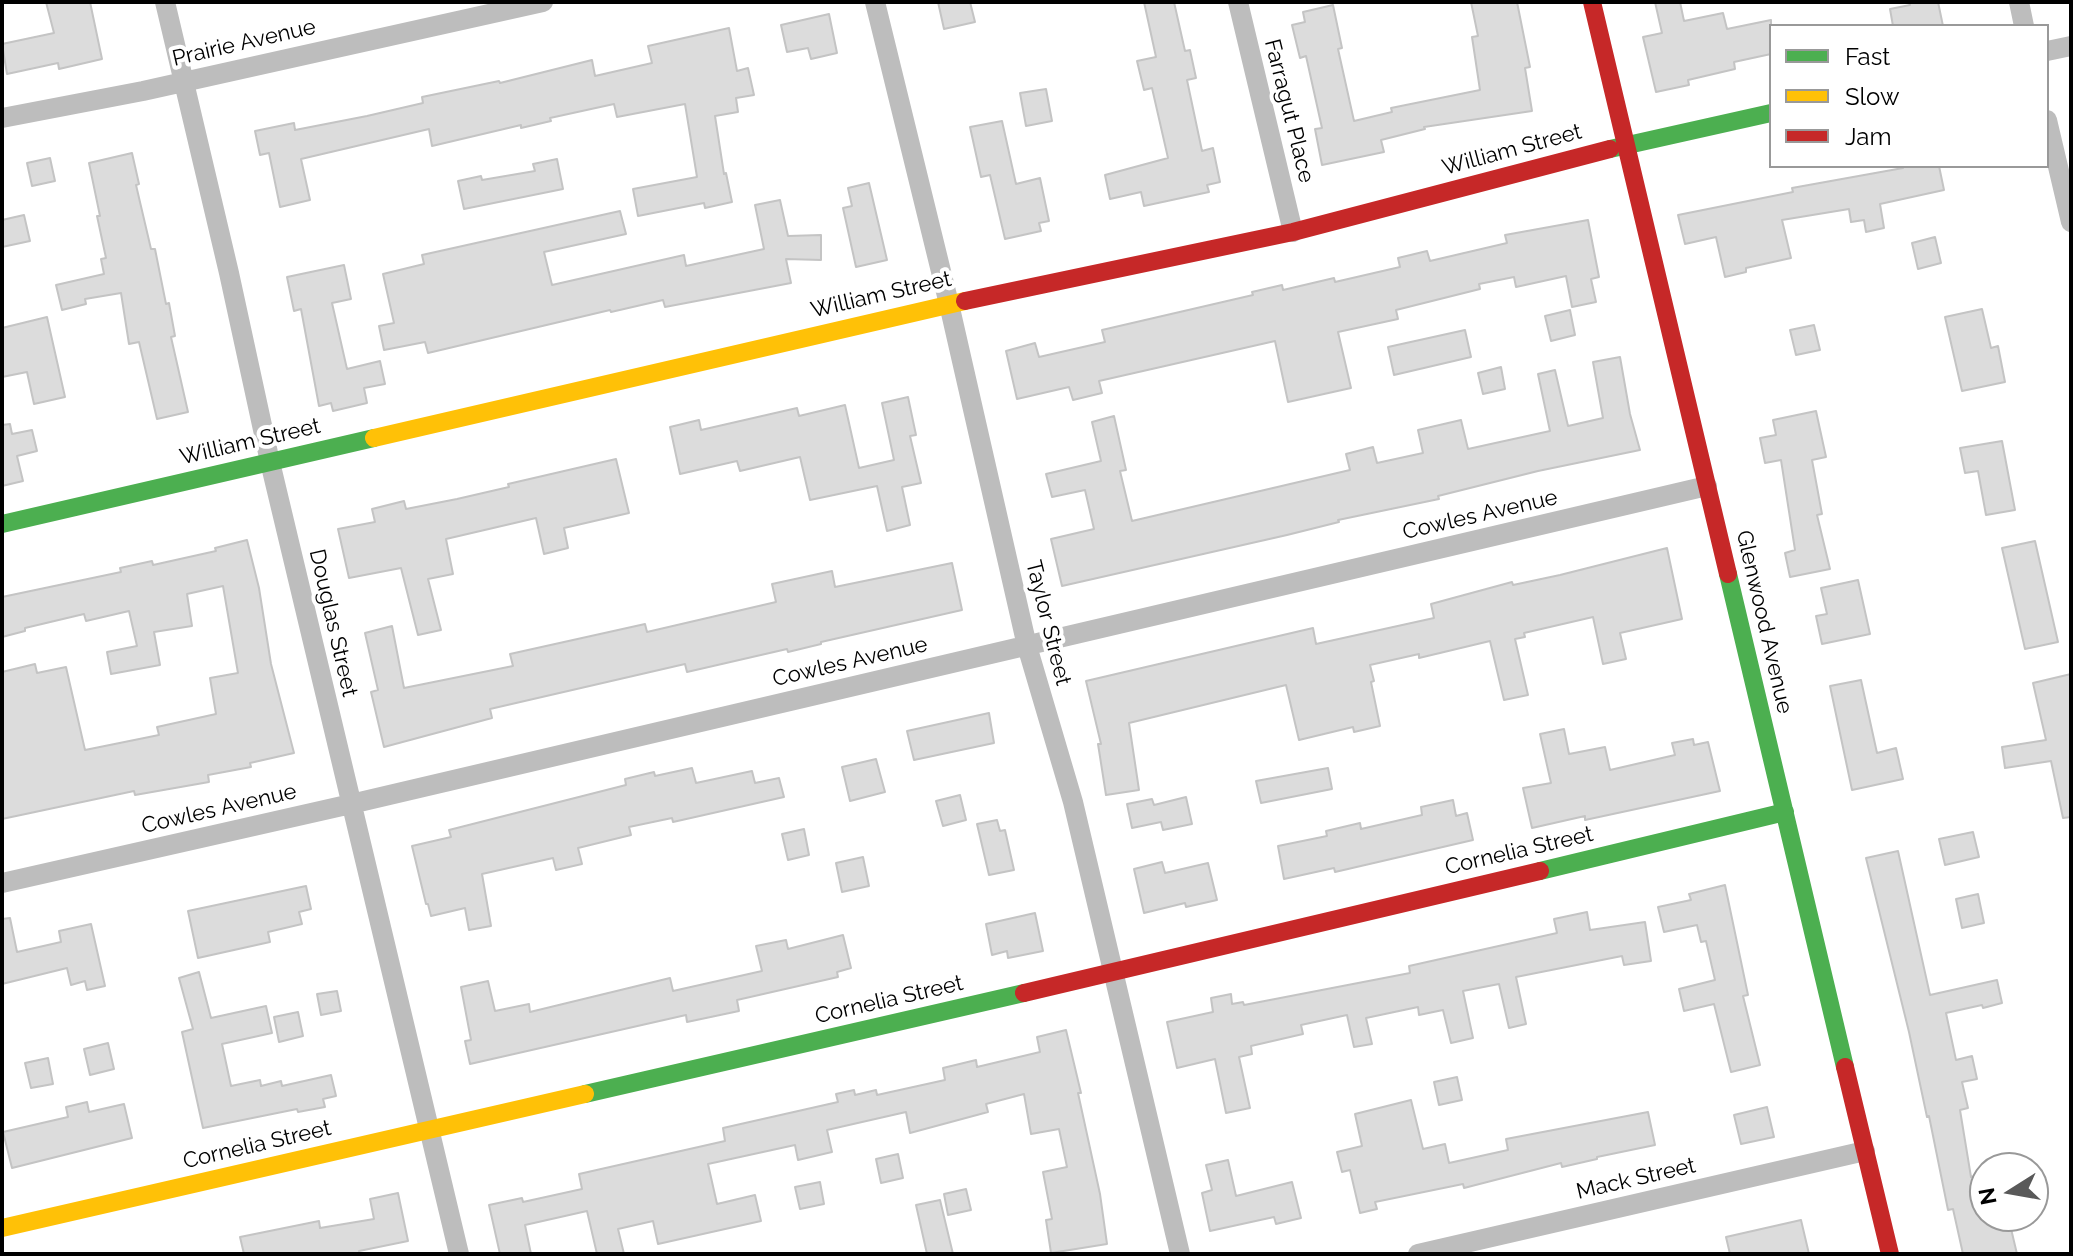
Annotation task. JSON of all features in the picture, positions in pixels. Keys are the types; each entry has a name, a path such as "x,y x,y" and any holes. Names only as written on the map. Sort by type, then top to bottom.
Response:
{"street":[{"name":"Douglas Street","path":"165,2 270,462 459,1254"},
{"name":"Prairie Avenue","path":"2,118 543,2"},
{"name":"Taylor Street","path":"875,2 949,304 1027,646 1073,802 1180,1254"},
{"name":"Farragut Place","path":"1238,2 1293,232"},
{"name":"Glenwood Avenue","path":"1592,2 1890,1254"},
{"path":"2019,2 2024,24"},
{"path":"2049,51 2071,46"},
{"name":"William Street","path":"2,524 949,304 1293,232 1626,145 1769,113"},
{"path":"2049,128 2071,222"},
{"name":"Cowles Avenue","path":"2,883 1707,486"},
{"name":"Cornelia Street","path":"2,1228 1112,973 1785,812"},
{"name":"Mack Street","path":"1418,1254 1865,1151"}],"building":[{"path":"46,2 90,2 102,59 59,69 58,63 7,74 2,44 54,33"},
{"path":"938,2 970,2 975,22 944,29"},
{"path":"1144,2 1174,2 1185,51 1190,50 1196,78 1187,80 1202,151 1213,148 1220,182 1207,185 1209,192 1144,206 1141,192 1110,199 1105,175 1168,158 1152,88 1144,90 1137,61 1156,57"},
{"path":"1471,2 1517,2 1530,67 1525,68 1532,111 1424,127 1381,140 1384,152 1322,165 1315,129 1322,128 1306,56 1300,58 1292,25 1305,22 1303,12 1333,5 1342,48 1338,49 1354,121 1392,112 1391,108 1480,90 1472,37 1478,36"},
{"path":"1655,2 1680,2 1684,21 1723,13 1727,29 1771,20 1769,54 1734,62 1735,69 1688,80 1689,85 1656,92 1643,37 1662,33"},
{"path":"1909,2 1938,2 1943,24 1893,24 1890,9 1910,5"},
{"path":"829,14 837,53 811,59 808,48 787,52 781,25"},
{"path":"729,28 737,71 748,68 754,95 736,98 738,112 715,116 724,174 732,202 705,208 704,203 638,216 633,189 697,177 685,104 617,117 614,104 550,118 551,121 521,128 521,125 432,146 429,129 301,159 310,200 280,207 269,153 260,155 255,131 294,123 295,130 367,116 423,103 422,97 500,83 592,60 595,76 652,63 648,46"},
{"path":"1046,89 1052,121 1026,126 1020,93"},
{"path":"1002,121 1016,184 1040,178 1049,221 1039,223 1041,231 1005,239 990,175 981,177 970,127"},
{"path":"132,153 151,249 155,249 166,304 169,303 175,336 171,337 188,412 157,419 139,342 129,344 121,293 85,299 86,304 62,310 56,285 104,274 101,259 106,258 89,163"},
{"path":"50,158 55,181 32,186 27,163"},
{"path":"557,159 563,189 464,209 458,181 535,171 533,164"},
{"path":"1903,168 1939,168 1944,190 1880,204 1884,228 1866,232 1864,220 1851,222 1849,209 1782,220 1791,258 1746,268 1746,272 1725,277 1716,237 1685,244 1678,215 1793,192 1792,188"},
{"path":"869,183 887,260 856,267 843,208 852,206 848,188"},
{"path":"780,200 788,236 821,235 821,260 786,259 791,283 665,307 663,300 610,310 428,353 425,342 384,350 379,326 394,323 383,274 424,264 422,255 620,211 626,234 544,252 552,285 684,255 686,266 764,249 755,205"},
{"path":"24,215 30,241 2,247 2,220"},
{"path":"1588,220 1599,277 1591,279 1596,302 1572,307 1566,276 1516,287 1514,277 1479,284 1480,289 1396,310 1398,319 1338,332 1351,388 1288,402 1275,341 1099,381 1102,393 1073,400 1069,387 1017,399 1006,351 1035,343 1039,357 1105,342 1102,330 1253,295 1252,292 1282,285 1283,290 1334,278 1335,282 1400,267 1398,258 1427,251 1430,261 1507,243 1505,235"},
{"path":"1935,237 1941,263 1918,269 1912,243"},
{"path":"344,265 351,299 332,303 347,369 380,361 385,384 364,388 367,403 333,411 331,403 319,406 301,309 294,311 287,277"},
{"path":"1982,309 1991,348 1998,346 2005,382 1962,391 1945,317"},
{"path":"1570,310 1575,335 1551,341 1545,316"},
{"path":"47,317 65,397 34,404 27,372 2,377 2,328"},
{"path":"1814,325 1820,350 1796,355 1790,330"},
{"path":"1465,330 1471,357 1394,375 1388,347"},
{"path":"1620,357 1640,450 1538,471 1438,496 1439,499 1062,586 1051,539 1094,529 1085,490 1052,497 1046,474 1101,461 1092,422 1114,416 1126,470 1120,471 1132,521 1350,470 1346,454 1373,447 1377,463 1423,453 1418,430 1461,420 1468,449 1550,431 1538,374 1555,370 1568,426 1603,418 1593,362"},
{"path":"1501,367 1505,389 1483,394 1478,373"},
{"path":"908,397 916,435 910,436 921,483 902,487 910,525 887,531 877,486 810,500 800,457 740,471 737,461 680,474 670,427 699,420 701,430 797,408 799,416 845,405 859,468 894,460 882,403"},
{"path":"1816,411 1826,457 1812,460 1822,514 1817,515 1830,569 1790,577 1785,553 1795,550 1781,460 1765,463 1760,438 1776,435 1773,420"},
{"path":"10,424 12,434 32,430 37,451 17,456 23,481 2,486 2,425"},
{"path":"2002,441 2015,510 1986,515 1978,471 1965,473 1960,448"},
{"path":"616,459 629,513 564,528 568,548 544,554 536,518 446,539 453,574 428,579 441,630 418,635 401,568 349,578 338,529 375,522 372,509 404,501 406,509 457,499"},
{"path":"247,540 259,588 271,664 294,753 250,763 251,767 208,775 209,782 135,795 134,791 2,819 2,672 35,664 37,673 66,667 85,750 159,735 157,727 216,714 210,678 238,673 223,586 187,594 192,626 154,632 160,665 111,674 107,652 137,646 129,611 86,621 84,614 25,628 25,631 2,637 2,597 121,572 120,568 152,561 153,565 216,551 215,548"},
{"path":"2035,541 2058,642 2025,649 2002,548"},
{"path":"1667,548 1682,619 1620,633 1626,659 1603,664 1593,617 1524,633 1525,637 1515,639 1528,695 1504,700 1490,641 1419,658 1419,654 1370,665 1380,726 1354,732 1353,727 1299,740 1286,685 1129,723 1139,790 1106,795 1098,744 1101,744 1086,681 1313,628 1316,644 1434,618 1431,604 1512,582 1513,585 1560,575"},
{"path":"952,563 962,610 788,652 787,649 687,672 685,664 490,709 492,718 384,747 371,692 378,690 365,633 392,626 404,688 513,666 510,654 645,624 647,632 776,602 772,584 832,571 835,587"},
{"path":"1858,580 1870,634 1822,644 1816,616 1827,614 1821,588"},
{"path":"2071,674 2071,817 2063,818 2051,761 2005,768 2002,747 2046,740 2033,683"},
{"path":"1861,680 1877,753 1896,748 1903,779 1852,790 1830,686"},
{"path":"989,713 994,743 914,760 907,731"},
{"path":"1564,729 1569,754 1605,747 1610,770 1675,755 1672,743 1693,739 1694,745 1708,742 1720,791 1532,828 1523,788 1551,783 1540,734"},
{"path":"876,759 885,792 850,801 842,767"},
{"path":"692,768 696,783 752,771 755,783 779,778 784,797 673,822 672,818 629,827 631,835 578,848 582,864 556,870 553,858 482,874 491,926 469,930 465,908 431,916 412,846 451,837 449,830 626,785 625,779"},
{"path":"1328,768 1332,789 1261,803 1256,781"},
{"path":"960,795 966,820 943,826 936,801"},
{"path":"1186,797 1192,824 1163,830 1161,822 1132,828 1127,804 1152,799 1154,805"},
{"path":"1453,800 1456,816 1467,813 1473,840 1335,872 1334,868 1284,879 1278,846 1327,836 1326,831 1360,823 1361,829 1422,815 1421,807"},
{"path":"997,820 1000,831 1005,830 1014,870 989,875 977,824"},
{"path":"804,829 809,855 788,860 782,834"},
{"path":"1973,832 1979,857 1945,865 1939,839"},
{"path":"1898,851 1930,995 1997,980 2002,1003 1946,1013 1956,1060 1972,1056 1977,1079 1962,1082 1968,1108 1960,1110 1969,1165 1969,1232 2012,1232 2017,1254 1963,1254 1953,1209 1948,1210 1929,1116 1866,858"},
{"path":"863,857 869,886 842,892 836,863"},
{"path":"1162,862 1165,873 1208,863 1217,900 1186,907 1185,903 1144,913 1134,869"},
{"path":"1725,885 1748,995 1743,996 1760,1065 1731,1072 1714,1004 1684,1011 1679,989 1715,980 1706,941 1701,942 1697,925 1664,932 1658,907 1691,900 1689,894"},
{"path":"306,886 311,909 299,912 302,924 268,932 270,942 198,958 188,911"},
{"path":"1978,894 1984,923 1962,928 1956,899"},
{"path":"1587,912 1590,930 1645,922 1651,961 1624,965 1622,956 1516,977 1526,1024 1509,1028 1499,984 1463,991 1473,1038 1451,1043 1443,1010 1419,1015 1418,1007 1366,1018 1372,1044 1354,1047 1347,1015 1301,1025 1303,1034 1251,1046 1252,1054 1239,1057 1250,1108 1226,1113 1215,1059 1177,1068 1167,1022 1213,1012 1211,998 1231,994 1232,1004 1243,1002 1244,1005 1410,973 1409,966 1557,933 1554,919"},
{"path":"1035,913 1043,951 1008,958 1007,951 992,955 986,924"},
{"path":"10,918 17,952 61,942 59,931 91,924 105,986 87,990 85,981 71,985 67,968 2,984 2,919"},
{"path":"843,935 851,968 837,972 838,977 737,1000 739,1011 687,1022 686,1015 470,1064 465,1041 471,1040 461,987 488,981 495,1011 529,1004 530,1012 670,978 673,991 762,971 756,946 786,940 788,949"},
{"path":"199,972 211,1018 266,1006 272,1033 222,1044 231,1086 260,1080 261,1086 281,1081 282,1086 331,1075 336,1096 323,1099 325,1107 298,1112 297,1109 203,1128 182,1032 193,1029 179,978"},
{"path":"337,991 341,1011 321,1015 317,994"},
{"path":"298,1012 303,1036 279,1042 274,1017"},
{"path":"1066,1030 1081,1093 1078,1093 1100,1194 1107,1244 1051,1253 1046,1220 1052,1219 1043,1172 1067,1167 1059,1129 1031,1134 1024,1094 986,1104 988,1112 910,1133 906,1112 827,1130 832,1152 798,1160 795,1145 708,1164 717,1204 755,1195 761,1221 658,1244 653,1221 618,1229 624,1254 597,1254 587,1211 525,1225 531,1254 500,1254 489,1205 522,1198 523,1202 582,1189 579,1174 725,1141 723,1128 838,1102 836,1094 854,1090 855,1095 876,1090 877,1095 945,1080 943,1068 976,1060 977,1067 1040,1052 1037,1037"},
{"path":"108,1043 114,1069 90,1075 84,1049"},
{"path":"48,1058 53,1084 31,1088 25,1063"},
{"path":"1457,1077 1462,1100 1439,1105 1434,1082"},
{"path":"1411,1100 1423,1149 1445,1144 1449,1163 1508,1150 1506,1139 1648,1112 1655,1145 1562,1167 1561,1163 1464,1188 1463,1184 1375,1202 1377,1209 1360,1213 1350,1170 1342,1172 1337,1152 1362,1146 1355,1114"},
{"path":"87,1102 89,1112 124,1104 132,1138 12,1168 3,1132 68,1117 66,1107"},
{"path":"1767,1107 1774,1137 1741,1144 1734,1115"},
{"path":"898,1154 903,1178 881,1183 876,1159"},
{"path":"1228,1160 1236,1196 1292,1182 1301,1218 1276,1224 1274,1217 1210,1231 1202,1193 1212,1190 1206,1165"},
{"path":"820,1182 824,1204 800,1209 795,1187"},
{"path":"966,1189 971,1210 948,1215 944,1194"},
{"path":"398,1193 408,1241 359,1251 360,1254 244,1254 240,1237 319,1221 320,1228 374,1219 370,1199"},
{"path":"940,1200 953,1254 927,1254 916,1205"},
{"path":"1801,1220 1809,1254 1730,1254 1726,1237"}],"traffic: fast":[{"path":"1610,149 1769,113"},
{"path":"2,524 374,438"},
{"path":"1728,574 1845,1067"},
{"path":"1540,871 1785,812"},
{"path":"585,1094 1024,993"}],"traffic: slow":[{"path":"374,438 965,301"},
{"path":"2,1228 585,1094"}],"traffic: jam":[{"path":"1592,2 1728,574"},
{"path":"965,301 1293,232 1610,149"},
{"path":"1024,993 1540,871"},
{"path":"1845,1067 1890,1254"}]}
